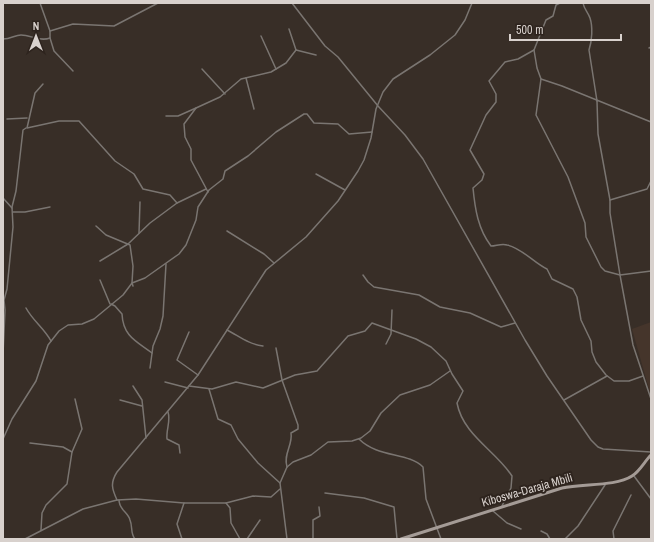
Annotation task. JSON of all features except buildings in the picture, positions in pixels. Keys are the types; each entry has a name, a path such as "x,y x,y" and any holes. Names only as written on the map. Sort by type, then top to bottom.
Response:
{"main road":[{"path":"633,476 651,455"},
{"name":"Kiboswa-Daraja Mbili","path":"401,539 492,509 567,487 620,482 633,476"}],"street":[{"path":"40,3 50,31 50,38 54,51 73,71"},
{"path":"50,31 73,24 107,27 114,26 158,3"},
{"path":"292,3 322,41 338,57 423,159 515,322 547,376 564,400 580,427 598,447 651,452"},
{"path":"135,539 132,534 130,518 122,510 112,488 114,477 198,375 260,278 274,263 300,243 323,221 345,190 364,160 383,92 393,79 430,55 455,35 466,20 472,3"},
{"path":"560,3 556,5 553,16 546,20 537,46 534,50 518,59 505,62 489,81 496,94 496,102 486,115 470,150 484,174 482,180 473,188 478,221 482,232 491,246 508,245 533,259 541,267 547,269 552,279 573,289 578,301 581,320 591,342 592,354 596,362 607,376 612,380 622,382 643,376"},
{"path":"583,3 584,9 590,18 592,44 589,50 597,101 597,125 610,200 610,213 620,274 633,345 651,398"},
{"path":"289,29 296,50"},
{"path":"3,39 11,39 22,35 40,39 50,38"},
{"path":"261,36 276,69"},
{"path":"296,50 316,55"},
{"path":"166,116 178,116 225,94 237,81 263,75 286,64 296,50"},
{"path":"534,50 537,68 541,79 536,115 568,177 585,223 586,238 593,248 600,267 605,271 620,274 651,272"},
{"path":"202,69 225,94"},
{"path":"246,78 254,109"},
{"path":"541,79 651,122"},
{"path":"27,128 28,118 35,93 43,84"},
{"path":"196,108 184,124 184,128 186,140 191,149 191,160 208,192"},
{"path":"3,439 12,419 31,392 51,342 64,327 68,325 82,324 94,319 110,304 123,295 132,283 145,278 179,254 186,245 196,220 198,207 208,192 223,179 224,172 227,169 248,156 276,132 304,114 307,114 314,123 338,124 349,134 372,132"},
{"path":"7,118 28,118"},
{"path":"3,354 4,300 12,238 12,208 16,191 23,130 59,121 79,121 115,161 134,174 143,189 170,195 176,203"},
{"path":"316,174 345,190"},
{"path":"610,200 647,188 651,181"},
{"path":"100,261 128,244 139,233 176,203 206,189"},
{"path":"3,198 12,208"},
{"path":"139,233 140,202"},
{"path":"12,212 25,212 50,207"},
{"path":"96,226 106,235 128,244"},
{"path":"227,231 264,254 274,263"},
{"path":"128,244 133,266 133,286"},
{"path":"150,368 152,353 160,329 167,273 166,264"},
{"path":"363,275 374,287 419,295 440,307 470,313 501,327 515,322"},
{"path":"100,280 110,304 115,306 122,314 122,323 127,335 152,353"},
{"path":"26,308 30,316 46,330 51,342"},
{"path":"386,344 391,330 392,310"},
{"path":"165,382 188,387 209,389 236,382 263,388 295,375 317,371 348,336 365,331 372,323 416,338 431,347 446,361 450,371 463,391 457,403 468,428 505,466 512,476 511,488 502,506"},
{"path":"227,330 235,332 238,336 250,344 263,346"},
{"path":"189,332 177,360 198,375"},
{"path":"276,348 282,380 298,425 298,428 291,433 292,441 286,456 287,467"},
{"path":"286,539 280,483 287,467 293,462 311,455 328,442 352,441 358,439 370,431 381,413 400,395 430,385 450,371"},
{"path":"564,400 607,376"},
{"path":"133,386 142,400 146,438"},
{"path":"209,389 218,419 231,426 238,438 258,463 280,483"},
{"path":"41,531 42,513 46,505 65,487 68,481 72,452 82,430 75,399"},
{"path":"120,400 142,406"},
{"path":"168,412 169,424 167,428 167,439 179,445 180,453"},
{"path":"358,439 373,450 404,458 422,465 424,469 426,498 436,528 442,539"},
{"path":"30,444 63,448 72,452"},
{"path":"633,476 651,499"},
{"path":"565,539 578,526 606,483"},
{"path":"25,539 83,509 118,500 226,503 253,496 271,497 281,489"},
{"path":"325,492 364,498 394,507 397,539"},
{"path":"614,539 613,531 631,495"},
{"path":"182,539 177,524 184,503"},
{"path":"226,503 230,508 231,523 240,539"},
{"path":"313,539 313,520 320,516 320,507"},
{"path":"492,509 507,523 521,529"},
{"path":"247,539 260,520"},
{"path":"541,531 547,534 550,539"}],"shaded area":[{"path":"651,322 651,396 632,329"}]}
